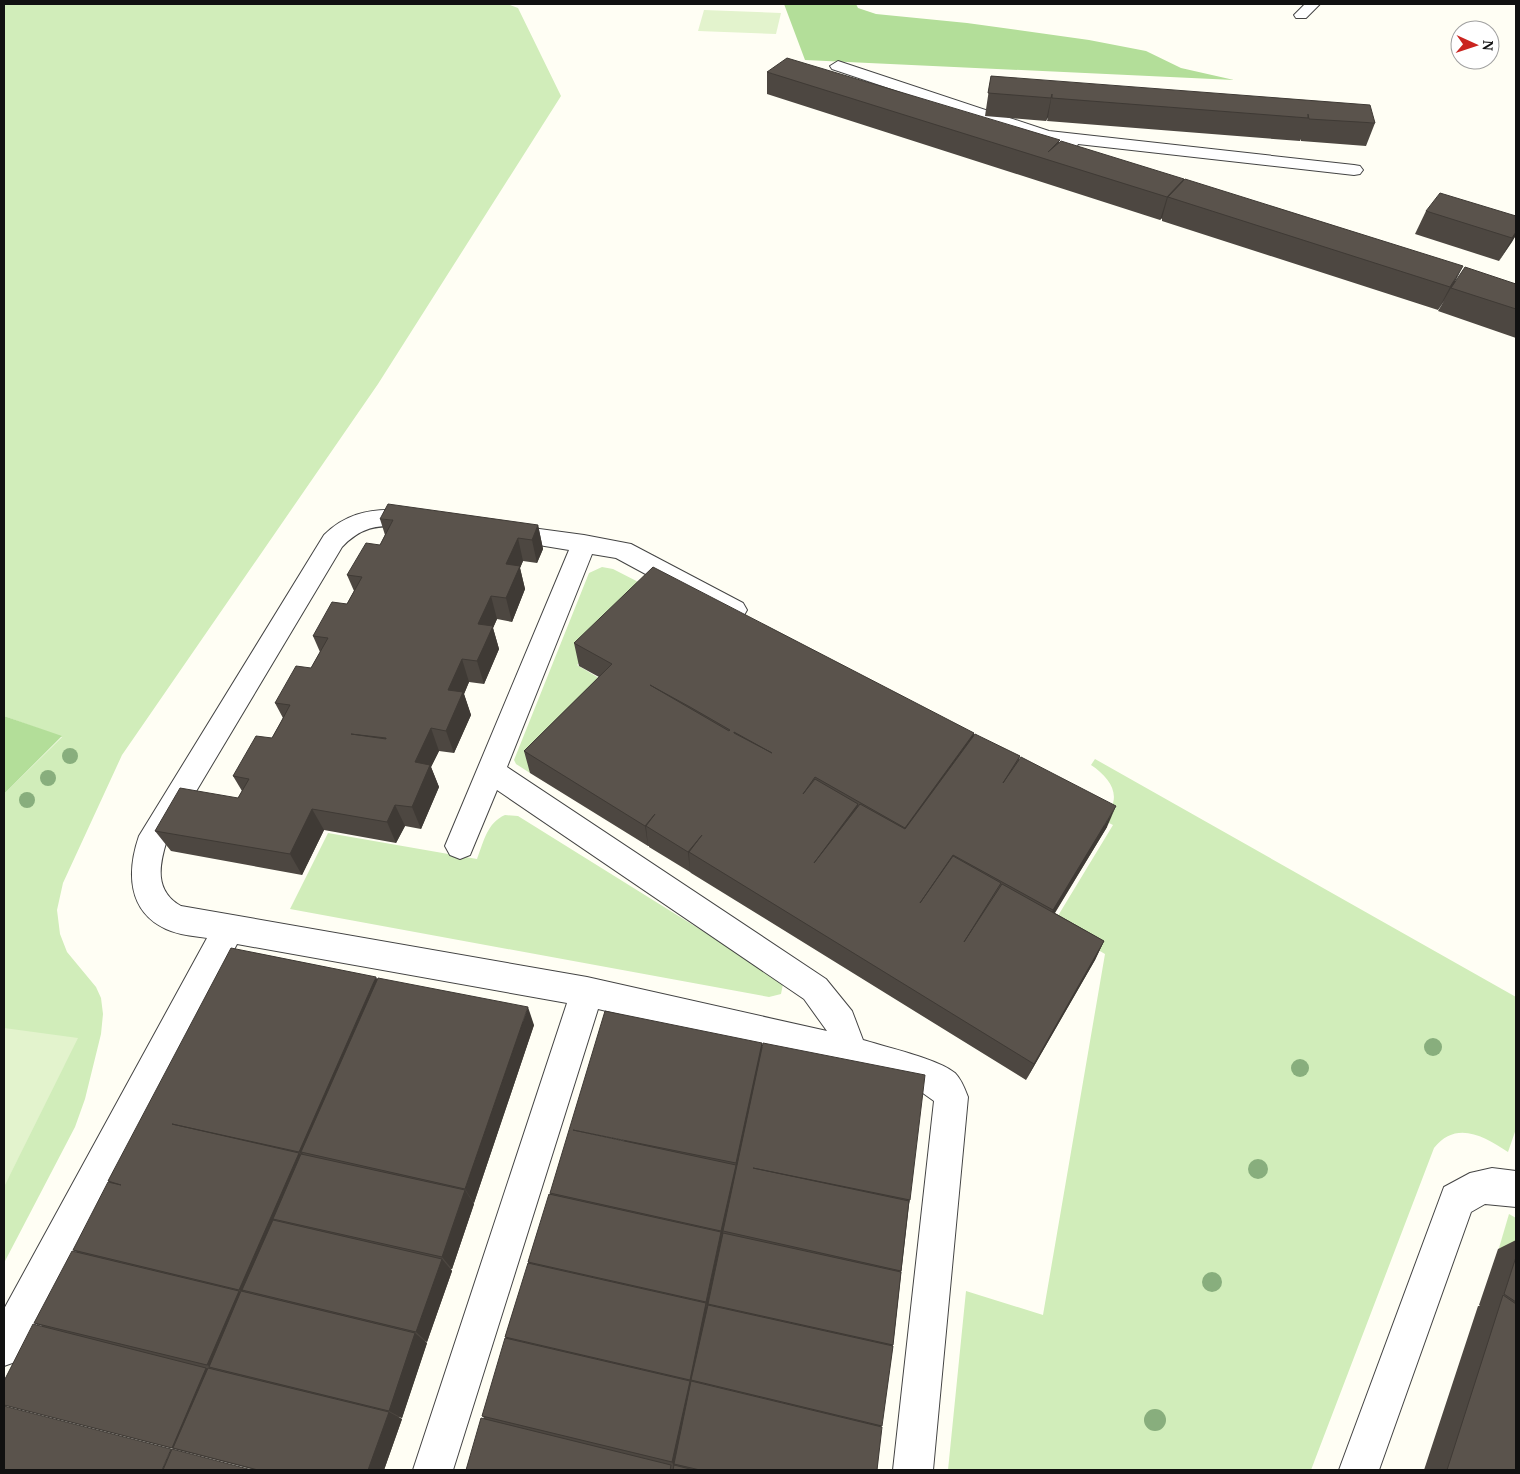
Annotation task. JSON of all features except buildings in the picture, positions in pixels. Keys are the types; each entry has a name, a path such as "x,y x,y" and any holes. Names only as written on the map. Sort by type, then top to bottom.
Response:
{"street":[{"path":"1301,15 1313,4"},
{"path":"838,66 1117,160"},
{"path":"1042,135 1354,170"},
{"path":"437,523 386,516 372,517 359,520 339,533 154,836 146,856 144,874 154,905 163,914 176,920 587,992 850,1052 928,1077 943,1085 951,1097 913,1470"},
{"path":"476,529 622,550 753,620"},
{"path":"460,846 584,544"},
{"path":"491,771 815,989 841,1022 850,1052"},
{"path":"4,1347 229,928"},
{"path":"433,1470 587,992"},
{"path":"1359,1470 1457,1200 1464,1192 1485,1186 1516,1189"}],"green space":[{"path":"4,4 507,4 518,8 561,96 378,384 122,755 63,883 57,910 60,934 67,952 96,987 101,998 103,1014 101,1034 85,1099 75,1127 4,1263 4,794 62,737 4,716"},
{"path":"784,4 856,4 858,8 876,14 967,23 1089,40 1146,51 1181,68 1234,80 805,60"},
{"path":"704,10 781,13 776,34 698,31"},
{"path":"602,567 613,569 654,590 577,665 614,687 530,773 516,764 514,760 589,573"},
{"path":"4,716 62,736 4,794"},
{"path":"1095,759 1516,997 1516,1129 1508,1152 1480,1136 1461,1133 1443,1139 1434,1148 1311,1470 948,1470 966,1291 1043,1315 1105,954 1053,924 1113,825 1101,819 1113,805 1114,797 1110,783 1091,765"},
{"path":"505,815 518,816 778,978 783,984 781,994 769,997 290,909 328,833 477,859 490,828 499,818"},
{"path":"4,1028 78,1038 4,1187"},
{"path":"1509,1214 1516,1218 1516,1259 1499,1248"}]}
